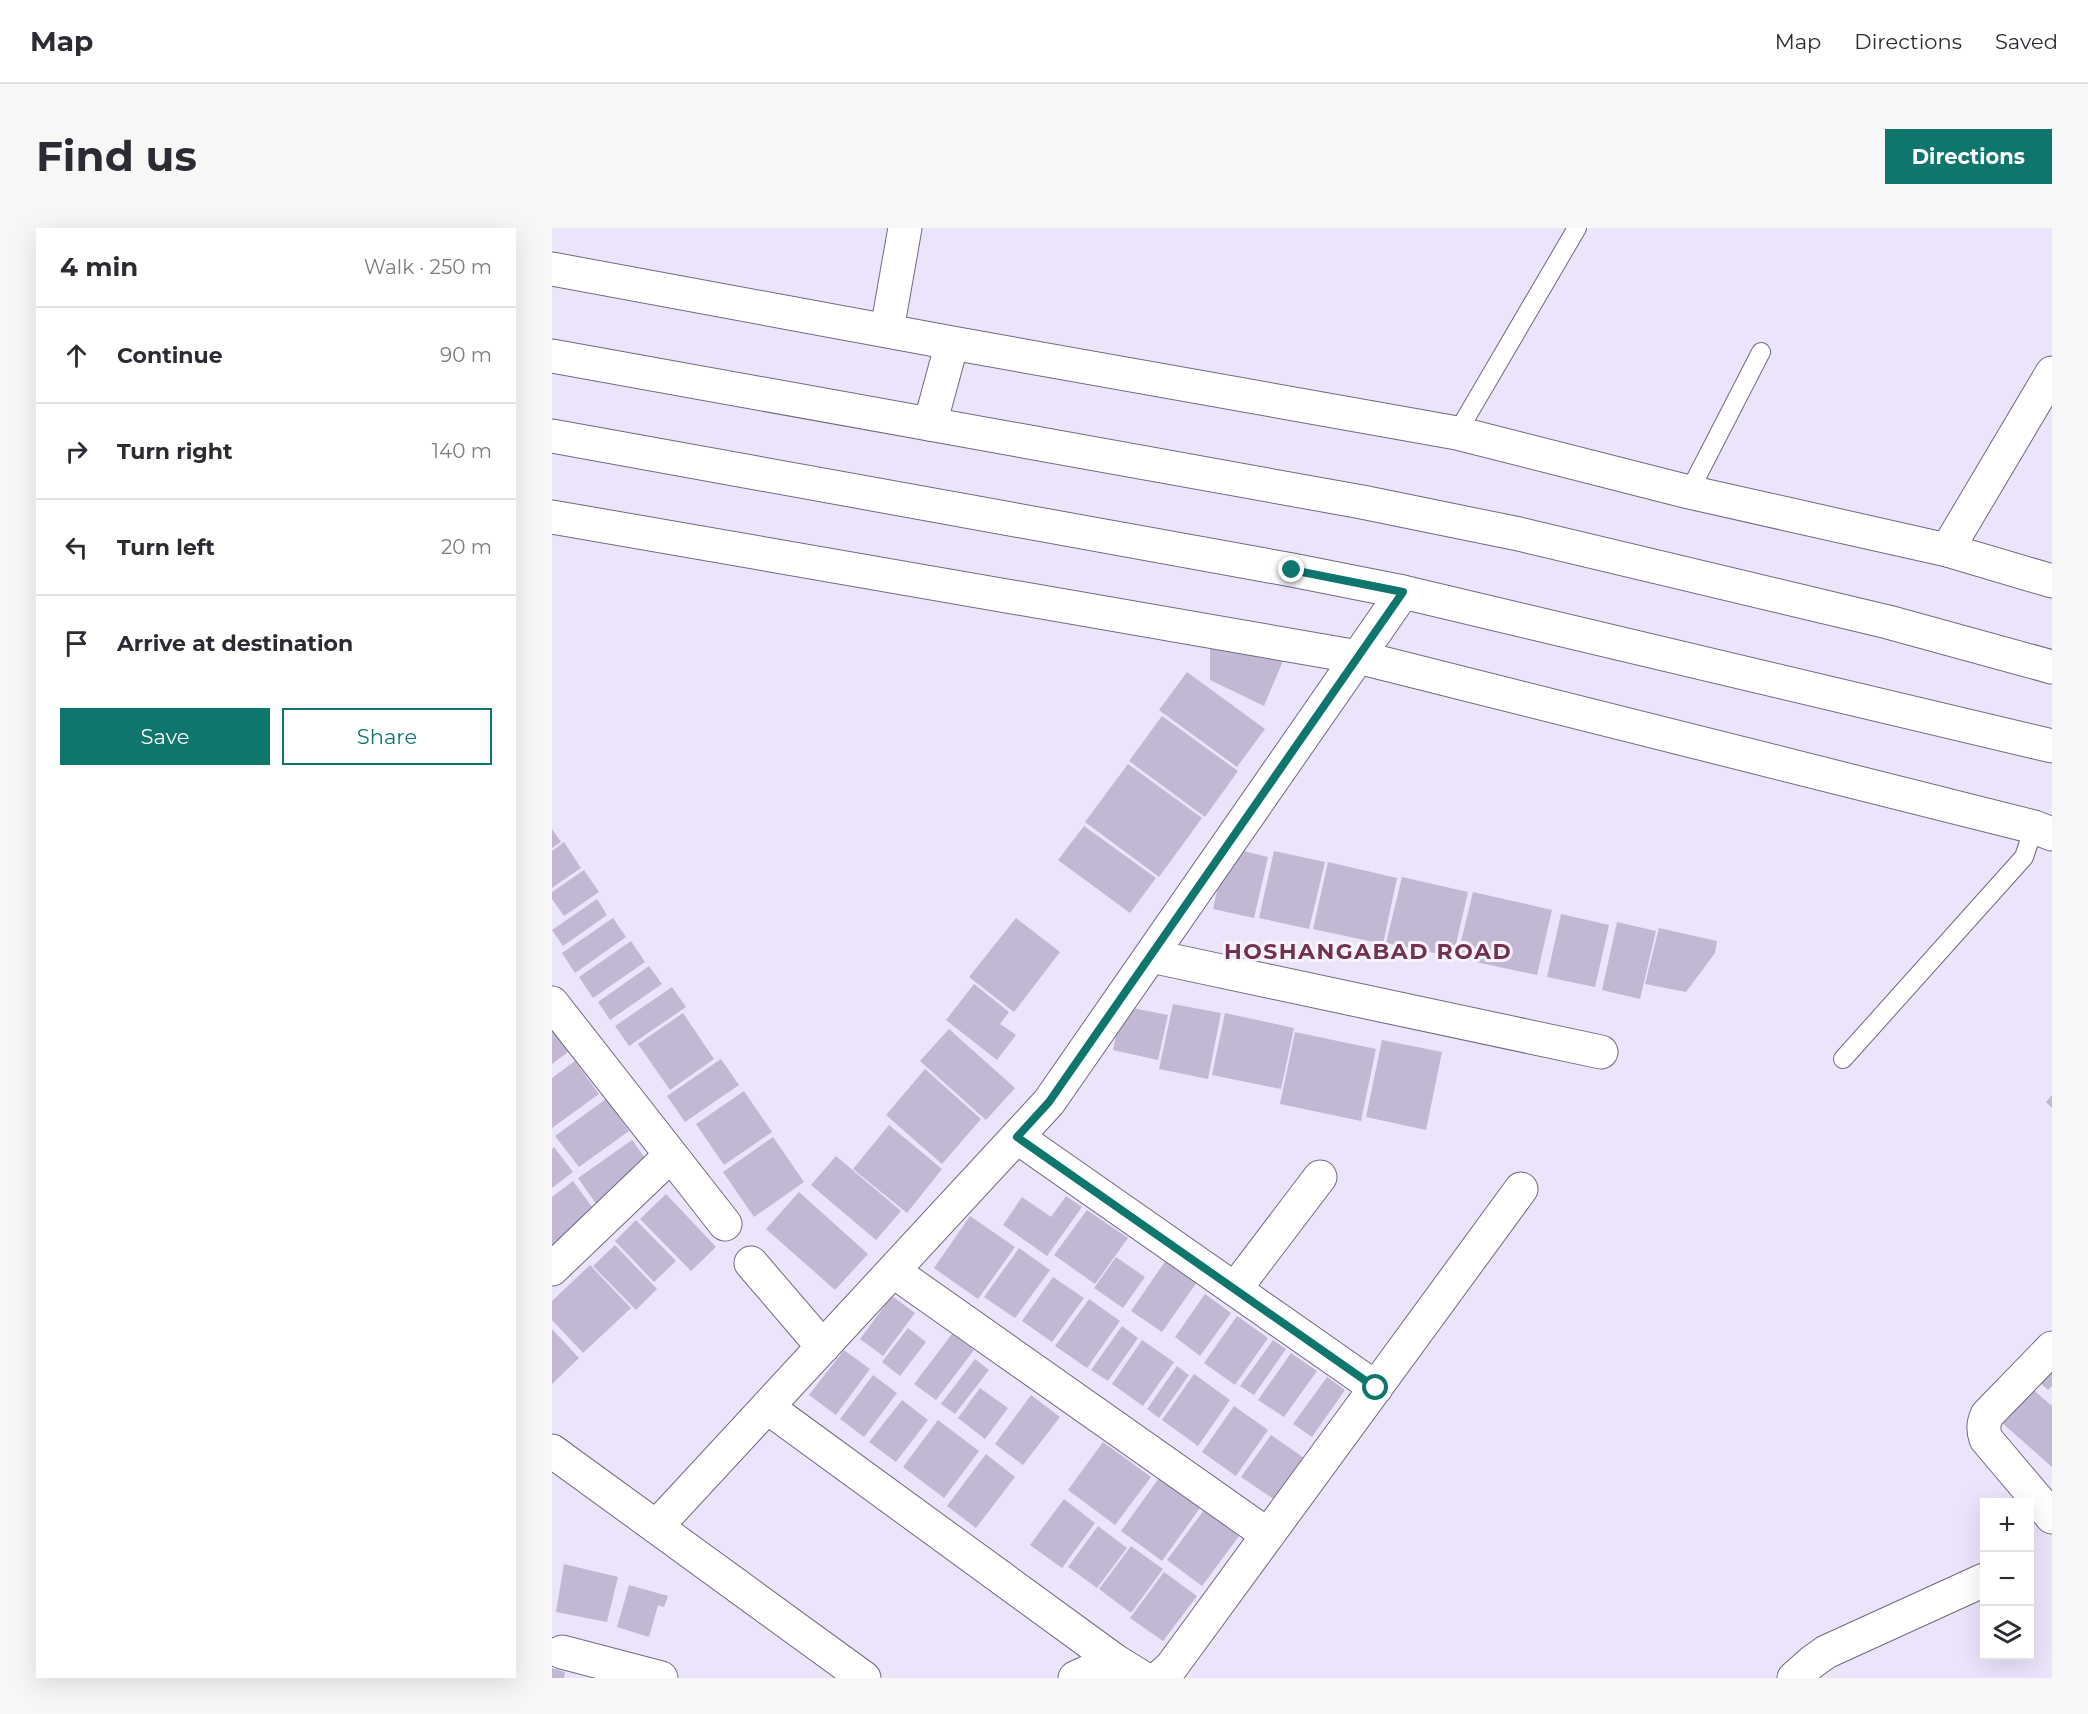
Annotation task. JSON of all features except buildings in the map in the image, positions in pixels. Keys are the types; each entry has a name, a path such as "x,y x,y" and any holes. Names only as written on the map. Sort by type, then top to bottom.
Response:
{"street":[{"path":"887,330 905,228"},
{"path":"552,269 1457,433 1689,492 1947,550 2052,581"},
{"path":"930,424 952,343"},
{"path":"552,356 1362,502 1519,534 1888,622 2052,667"},
{"path":"1947,550 2052,372"},
{"path":"552,436 1403,592 2052,746"},
{"path":"552,517 1358,657 2043,830"},
{"path":"656,1527 1049,1102 1403,592"},
{"path":"1151,957 1601,1052"},
{"path":"552,1003 724,1224"},
{"path":"1017,1137 1376,1388"},
{"path":"552,1269 671,1155"},
{"path":"1235,1289 1320,1177"},
{"path":"1159,1678 1172,1666 1521,1189"},
{"path":"751,1263 823,1347"},
{"path":"893,1271 1268,1535"},
{"path":"2052,1348 1987,1415 1983,1431 1986,1439 2052,1517"},
{"path":"767,1407 1114,1660 1143,1678"},
{"path":"552,1451 864,1678"},
{"path":"1794,1678 1826,1652 1980,1582"},
{"path":"562,1652 661,1678"},
{"path":"1075,1678 1114,1660"}],"lane":[{"path":"1457,433 1577,228"},
{"path":"1689,492 1761,351"},
{"path":"1843,1059 2024,857 2043,830"}],"district":[{"name":"HOSHANGABAD ROAD","path":"1368,951"}],"route":[{"path":"1292,570 1403,592 1049,1102 1017,1137 1376,1388"}]}
